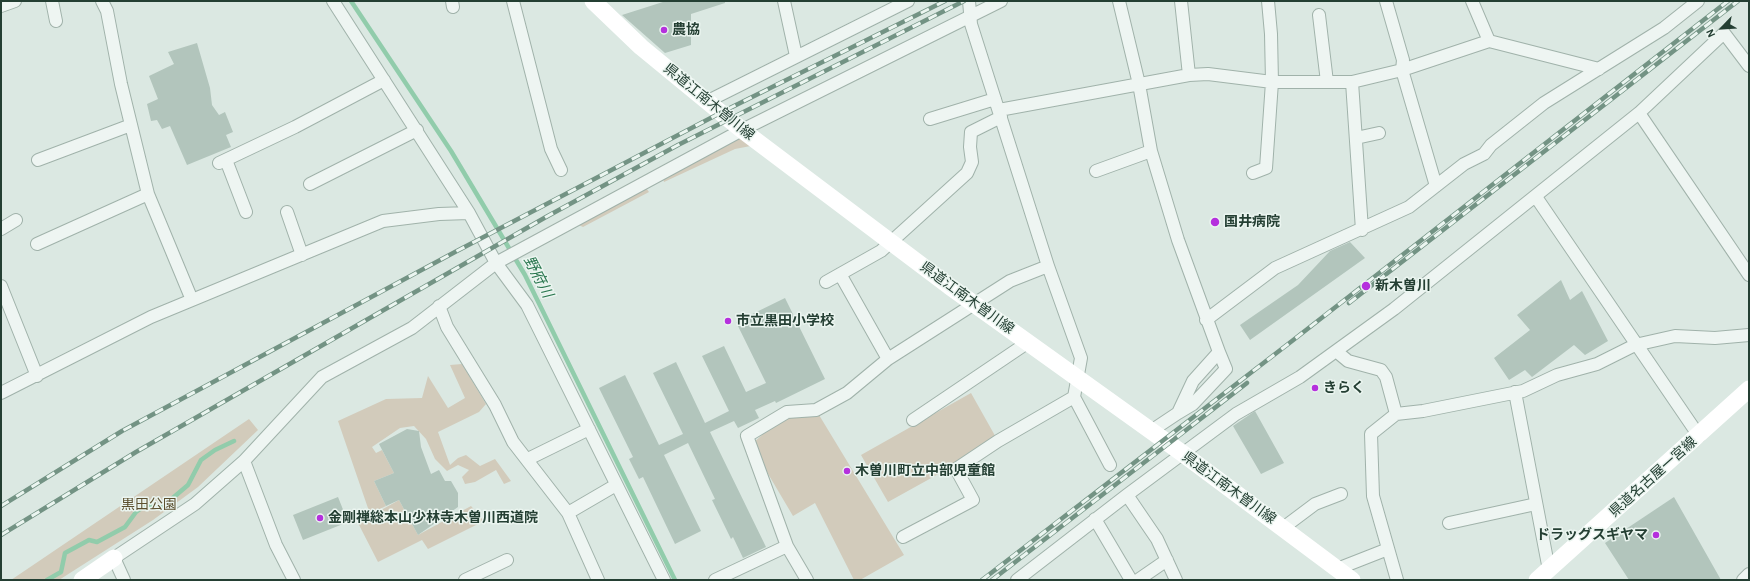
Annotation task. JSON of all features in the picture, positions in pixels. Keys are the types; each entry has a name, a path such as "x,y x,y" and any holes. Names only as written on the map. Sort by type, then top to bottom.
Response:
{"main road":[{"name":"県道江南木曽川線","path":"593,1 606,16 641,47 742,130 974,304 1182,453 1352,580"},
{"name":"県道名古屋一宮線","path":"1543,575 1699,436 1749,389"},
{"path":"82,580 114,558"}],"street":[{"path":"1,6 15,1"},
{"path":"52,1 56,21"},
{"path":"102,1 107,11 131,125 148,194 192,300"},
{"path":"333,1 417,130 527,306 664,580"},
{"path":"513,1 551,149 561,170"},
{"path":"784,1 796,56"},
{"path":"708,101 908,1"},
{"path":"969,1 971,24 1048,266 1081,358 1074,397 1110,465"},
{"path":"124,580 114,558 195,504 244,461 322,377 412,328 500,261 519,250 742,130 1001,1"},
{"path":"1120,1 1139,84 1151,152 1178,240 1206,320 1226,368 1193,404 1151,432"},
{"path":"1181,1 1189,75"},
{"path":"1253,173 1266,168 1272,82 1272,34 1268,1"},
{"path":"1386,1 1403,60 1402,70 1436,186"},
{"path":"1472,1 1489,41"},
{"path":"1206,320 1275,268 1362,230 1409,207 1464,164 1484,154 1491,145 1544,103 1664,28 1698,1"},
{"path":"1319,15 1327,82"},
{"path":"1017,580 1127,494 1236,414 1300,377 1394,309 1536,197 1639,113 1724,34 1749,66"},
{"path":"930,119 998,109 1189,75 1208,74 1272,82 1352,82 1402,70 1489,41 1599,69"},
{"path":"246,212 222,162 295,127 384,80"},
{"path":"1352,82 1362,230"},
{"path":"826,282 881,251 967,173 972,162 970,147 971,132 998,109"},
{"path":"1639,113 1749,275"},
{"path":"38,160 131,125"},
{"path":"310,184 417,130"},
{"path":"1356,138 1379,133"},
{"path":"1096,172 1151,152"},
{"path":"37,244 148,194"},
{"path":"1536,197 1635,345 1699,436"},
{"path":"287,212 302,255"},
{"path":"1,393 151,317 383,221 439,214 469,213"},
{"path":"1,229 16,220"},
{"path":"807,580 787,546 747,436 787,412 816,410 847,393 888,359 1010,281 1048,266"},
{"path":"840,274 888,359"},
{"path":"1,286 37,376"},
{"path":"439,306 446,327 495,406 513,442 528,459 568,513 598,580"},
{"path":"1396,580 1373,496 1371,434 1396,414 1423,412 1523,391 1557,375 1597,364 1635,345 1675,336 1715,338 1749,336"},
{"path":"913,420 1027,343"},
{"path":"1336,351 1348,361 1381,370 1386,377 1396,414"},
{"path":"1178,413 1193,382 1219,352"},
{"path":"1190,388 1201,395"},
{"path":"1515,392 1536,504 1543,575"},
{"path":"904,537 973,500 956,469 998,441 1074,397"},
{"path":"528,459 589,429"},
{"path":"244,461 276,545 294,580"},
{"path":"568,513 616,485"},
{"path":"1127,494 1157,539 1176,580"},
{"path":"1283,528 1315,504 1341,494"},
{"path":"1449,523 1536,504"},
{"path":"1095,519 1131,580"},
{"path":"715,580 787,546"},
{"path":"1337,569 1388,548"},
{"path":"465,580 507,560"},
{"path":"1138,580 1167,560"},
{"path":"1743,580 1749,574"}],"green space":[{"path":"742,130 761,144 735,149 664,182 662,174"},
{"path":"643,184 649,192 583,227 572,222"},
{"path":"462,364 486,404 479,412 438,432 450,465 458,458 466,455 480,466 495,459 511,481 504,484 496,470 475,482 465,484 462,477 469,470 458,465 447,471 435,459 426,439 414,426 400,428 372,447 376,453 382,450 394,473 374,481 386,506 370,514 338,421 386,399 422,398 428,376 448,408 465,398 450,365"},
{"path":"971,393 998,441 888,502 861,455"},
{"path":"816,410 904,555 860,580 854,580 815,503 793,516 751,445 787,412"},
{"name":"黒田公園","path":"249,419 258,430 198,487 153,520 59,580 11,580"},
{"path":"399,500 418,535 471,506 484,521 428,549 422,540 378,562 358,523"}],"building":[{"name":"農協","path":"666,1 725,1 725,3 691,14 691,45 665,53 622,15"},
{"path":"197,43 210,88 212,105 219,115 225,112 233,132 226,135 231,147 187,165 170,126 162,129 157,120 151,121 147,104 158,99 149,76 174,64 168,52"},
{"path":"1350,242 1365,258 1250,340 1240,325 1298,285 1330,251"},
{"path":"1561,280 1570,300 1582,291 1608,341 1585,355 1574,345 1532,377 1525,370 1509,380 1494,358 1530,330 1517,315"},
{"path":"785,298 825,379 776,403 775,401 755,410 759,418 738,428 734,421 710,432 766,547 743,558 733,537 731,539 712,500 715,499 688,443 664,455 701,531 675,544 643,477 639,479 629,459 633,457 599,388 625,375 659,445 683,434 653,373 676,362 705,423 729,411 702,356 724,346 746,392 766,383 736,322"},
{"path":"1255,411 1284,463 1261,474 1233,426"},
{"path":"407,429 419,431 421,447 431,474 439,470 445,481 451,481 458,493 458,507 418,535 399,500 386,506 374,481 394,473 379,444"},
{"name":"金剛禅総本山少林寺木曽川西道院","path":"338,497 348,522 303,540 293,515"},
{"name":"ドラッグスギヤマ","path":"1674,497 1721,580 1629,580 1605,543"}],"waterway":[{"name":"野府川","path":"351,1 451,151 525,275 675,580"},
{"path":"47,580 61,572 65,553 89,540 97,542 125,527 136,512 146,505 161,508 188,485 201,460 215,450 234,441"}],"railway":[{"path":"1,506 122,431 455,252 724,111 945,1"},
{"path":"1,535 136,452 546,217 678,145 964,1"},
{"path":"982,580 1292,341 1728,1"},
{"path":"1349,303 1738,1"},
{"path":"992,580 1247,383"}],"place":[{"name":"農協","path":"664,30"},
{"name":"国井病院","path":"1215,222"},
{"name":"新木曽川","path":"1366,286"},
{"name":"市立黒田小学校","path":"728,321"},
{"name":"きらく","path":"1315,388"},
{"name":"木曽川町立中部児童館","path":"847,471"},
{"name":"金剛禅総本山少林寺木曽川西道院","path":"320,518"},
{"name":"ドラッグスギヤマ","path":"1656,535"}]}
